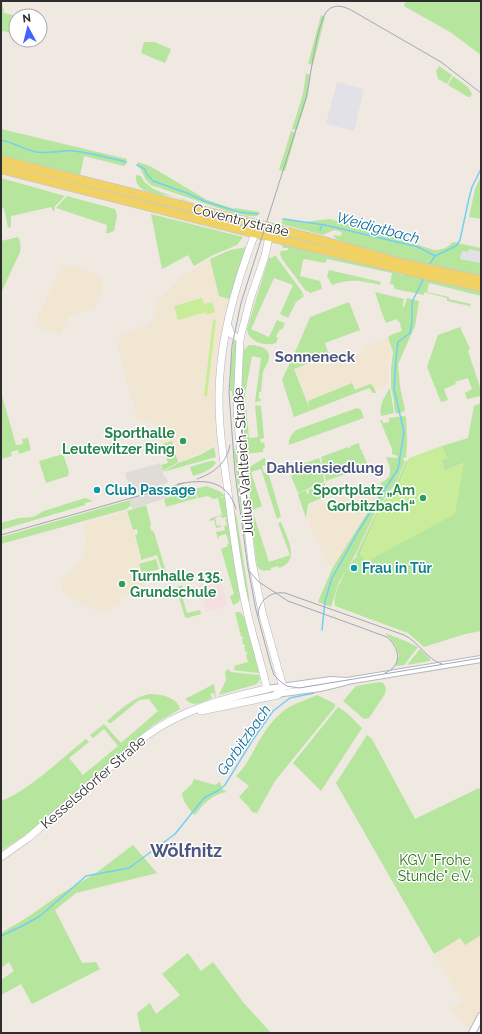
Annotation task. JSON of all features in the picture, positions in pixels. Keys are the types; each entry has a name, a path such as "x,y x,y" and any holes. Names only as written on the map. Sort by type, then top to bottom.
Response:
{"main road":[{"name":"Coventrystraße","path":"1,160 259,225 421,271"},
{"name":"Coventrystraße","path":"1,169 255,234 421,271 481,280"},
{"name":"Julius-Vahlteich-Straße","path":"259,225 235,296 228,325 220,364 219,397 221,438 242,586 267,689"},
{"name":"Julius-Vahlteich-Straße","path":"270,228 265,256 250,300 240,339 237,409 248,536 258,592 283,687"},
{"name":"Coventrystraße","path":"431,273 481,287"},
{"path":"228,325 231,334 240,339"},
{"path":"278,695 283,687"},
{"name":"Kesselsdorfer Straße","path":"1,857 28,838 146,736 166,723 219,701 267,689"},
{"name":"Kesselsdorfer Straße","path":"188,714 278,695"}],"street":[{"name":"Kesselsdorfer Straße","path":"278,695 347,681 481,659"},
{"name":"Kesselsdorfer Straße","path":"267,689 331,680 347,681"},
{"path":"267,689 278,695"},
{"path":"472,1033 481,1016"}],"shaded area":[{"path":"337,82 364,89 354,131 326,124"},
{"path":"469,249 481,252 481,263 460,259 462,251"},
{"path":"210,259 219,296 229,299 217,362 212,362 212,364 217,365 215,401 217,442 199,454 178,462 172,441 162,444 155,421 147,422 146,419 135,421 136,414 118,343 121,336 124,334 150,323 157,311 156,300 163,296 185,275"},
{"path":"63,264 86,270 103,278 103,290 94,308 69,317 60,335 41,328 35,323"},
{"path":"387,337 392,352 387,366 389,385 374,390 373,386 355,390 352,383 308,401 295,369 336,353 340,362 364,352 363,347"},
{"path":"160,463 164,476 168,481 167,483 129,495 125,473"},
{"path":"380,483 383,488 333,567 328,565 317,538 313,535 308,520 310,505 321,500 329,503"},
{"path":"170,487 172,489 169,497 132,509 130,499"},
{"path":"127,511 135,535 141,563 139,564 146,590 118,598 120,605 99,612 69,597 62,589 61,582 83,558 86,539 82,524"},
{"path":"217,569 228,606 207,612 196,576"},
{"path":"481,935 481,1009 469,1028 460,1020 451,1008 463,1001 434,954 460,938"}],"green space":[{"path":"2,1 4,13 8,14 8,32 1,32"},
{"path":"406,1 481,1 481,55 450,32 404,6"},
{"path":"321,15 325,17 313,65 308,64"},
{"path":"144,42 154,42 171,49 165,63 141,53"},
{"path":"439,66 452,75 447,84 438,79 436,71"},
{"path":"306,73 310,75 308,95 297,130 292,129 303,94"},
{"path":"453,76 468,87 472,94 470,97 448,85"},
{"path":"1,129 127,159 126,164 124,166 84,156 80,176 1,156"},
{"path":"291,131 296,133 285,171 279,170"},
{"path":"138,162 150,166 207,200 234,209 260,212 257,216 248,216 230,212 151,185 146,180 140,168 137,166"},
{"path":"136,175 141,176 145,182 156,190 175,197 150,192 139,186 136,182"},
{"path":"481,176 481,219 469,217 475,189"},
{"path":"1,178 65,196 55,206 54,212 51,207 11,216 11,227 8,228 4,208 1,209"},
{"path":"67,196 115,209 117,216 114,231 106,233 107,225 56,208"},
{"path":"151,214 243,237 237,245 211,256 194,266 188,255 162,269"},
{"path":"283,218 305,222 330,219 434,250 440,250 449,246 453,242 481,248 481,252 469,249 468,252 462,251 460,259 481,263 481,277 373,252 336,239 333,235 341,236 342,232 334,230 323,235 282,224"},
{"path":"18,237 20,241 20,252 1,293 1,241"},
{"path":"281,243 319,252 321,255 329,255 397,271 399,274 408,274 481,291 481,296 429,283 427,292 471,304 470,306 447,301 447,298 424,292 424,295 395,289 394,285 390,284 392,273 327,259 325,263 305,259 303,260 300,276 320,281 322,289 310,293 306,291 282,259 280,254 281,251 288,250 288,248 283,248"},
{"path":"246,247 229,299 219,296 210,259 230,250"},
{"path":"275,255 303,293 300,296 303,294 304,296 296,302 288,318 280,314 293,285 274,278 251,329 269,337 277,320 285,323 282,330 280,329 276,337 278,338 276,343 263,344 254,340 248,333 247,329 269,257 272,258"},
{"path":"329,270 381,282 380,285 361,281 345,281 332,285 327,276"},
{"path":"375,292 404,299 402,309 407,298 419,301 415,326 398,364 400,387 405,410 396,414 391,387 393,352 388,337 402,331 401,324 396,319 386,323"},
{"path":"202,298 204,304 212,302 215,312 207,315 206,312 178,320 174,306"},
{"path":"349,302 360,330 325,343 329,355 294,369 309,407 308,401 352,383 355,390 370,384 373,386 376,393 373,393 369,388 294,417 282,380 310,317"},
{"path":"213,319 216,320 207,397 204,396"},
{"path":"460,327 470,349 468,351 481,390 481,396 467,399 465,393 472,389 468,378 455,382 456,384 444,389 448,400 441,402 427,367 438,335"},
{"path":"234,339 237,340 234,396 236,442 232,391 230,391"},
{"path":"249,345 262,347 269,354 268,361 263,372 261,392 259,392 259,399 261,399 261,401 255,402 261,358 252,356 245,394 249,438 258,437 255,405 261,406 264,438 260,439 261,443 264,442 265,448 263,449 263,452 243,454 240,411 242,360 244,350"},
{"path":"390,388 394,413 381,416 381,405"},
{"path":"1,392 16,445 23,444 22,439 28,438 31,450 19,454 18,450 11,452 12,456 1,459"},
{"path":"481,403 481,631 465,634 424,647 408,633 335,606 336,595 345,572 357,556 356,555 378,509 395,487 406,461 408,461 399,484 378,513 360,554 366,561 463,463 445,471 441,460 447,458 442,446 468,438 474,406"},
{"path":"357,408 361,410 364,418 289,445 290,437 296,430"},
{"path":"406,417 406,458 404,457 403,460 405,461 397,481 377,509 355,555 339,582 331,607 318,602 332,569 383,488 380,483 388,478 390,469 386,457 397,458 398,456 392,454 392,449 380,420 382,420 383,423 389,422 389,418"},
{"path":"172,441 178,462 163,471 161,465 168,463 162,444"},
{"path":"233,442 235,451 238,451 251,572 249,568"},
{"path":"359,443 359,449 361,449 368,466 326,481 321,457 348,447 350,449 350,446"},
{"name":"Sportplatz „Am Gorbitzbach“","path":"442,446 447,458 441,460 445,471 464,463 455,514 366,562 360,554 378,513 399,484 409,458"},
{"path":"214,447 216,457 163,472 178,463 200,455"},
{"path":"63,454 69,472 68,476 46,483 39,461"},
{"path":"264,458 266,465 262,466 264,473 268,472 281,516 277,519 261,469 251,472 262,506 252,510 269,562 290,555 278,523 281,522 289,541 291,554 286,565 279,568 278,566 271,568 271,570 265,571 257,566 250,514 249,470 251,466"},
{"path":"319,458 323,469 324,482 316,486 315,484 314,486 298,493 291,476 293,475 291,475 289,469"},
{"path":"214,461 216,463 214,466 203,473 193,476 190,467"},
{"path":"325,483 322,498 308,504 306,518 298,495 299,493 306,490 307,494 309,493 308,490"},
{"path":"207,486 221,492 225,496 219,498 225,497 228,517 222,518 221,516 215,518 217,526 220,525 221,527 216,528 214,520 209,521 211,518 222,515 218,498 213,499 208,496 198,498 195,489"},
{"path":"194,489 197,498 166,507 164,499"},
{"path":"85,498 93,501 85,503 85,505 1,530 1,523 19,518 33,517 44,511"},
{"path":"130,500 131,505 127,509 1,544 1,537"},
{"path":"233,504 237,519 250,603 240,567"},
{"path":"146,505 151,530 154,532 167,575 164,576 157,555 141,560 135,535 138,534 137,529 133,530 127,511"},
{"path":"228,518 240,598 239,602 233,605 230,596 234,594 221,549 228,546 227,544 229,543 226,534 219,536 218,539 216,532 225,530 224,526 227,525 225,519"},
{"path":"156,559 159,569 142,574 139,564"},
{"path":"182,585 183,588 180,589 187,613 200,610 201,614 187,618 185,617 176,588"},
{"path":"235,612 240,612 244,617 259,673 232,670 235,669 234,666 248,662 246,654 248,653 245,651 244,647 246,646 243,644 242,639 244,638 241,636"},
{"path":"385,633 418,647 404,665 396,666 399,655 396,646"},
{"path":"420,649 431,660 407,665"},
{"path":"228,669 231,672 259,675 260,680 254,685 219,695 226,680 225,672"},
{"path":"380,682 383,683 386,688 385,694 369,718 364,719 343,701 356,686"},
{"path":"214,684 216,697 214,693 210,694 212,698 195,704 188,702 185,699"},
{"path":"149,694 168,697 176,702 180,709 153,725 29,833 1,851 1,801 24,789 35,781 86,739 89,742 69,758 83,775 118,746 104,729 93,738 90,735 104,724 121,743 158,711 149,699 139,700 111,723 107,721 132,701"},
{"path":"317,695 335,704 335,707 275,781 257,813 252,812 239,797 249,786 236,776 242,770 271,723 283,711"},
{"path":"338,707 347,713 362,728 321,791 293,763"},
{"name":"KGV \"Frohe Stunde\" e.V.","path":"367,735 372,739 415,819 479,788 481,792 481,935 465,945 460,938 434,954 336,783"},
{"path":"194,779 215,785 220,782 223,790 227,792 212,797 195,815 186,805 182,793 192,784"},
{"path":"133,845 157,873 76,893 55,910 82,963 96,962 100,969 32,1004 21,984 1,995 1,980 14,971 9,962 1,968 1,933 96,873"},
{"path":"188,953 201,971 213,962 243,1002 271,1033 141,1033 137,1013 150,1003 156,1014 180,995 162,974"}],"waterway":[{"name":"Weidigtbach","path":"1,140 36,152 46,153 74,151 126,162"},
{"name":"Weidigtbach","path":"137,165 145,169 146,173 153,181 187,193 204,201 239,212 258,214"},
{"name":"Weidigtbach","path":"283,219 325,225 418,247 435,256 456,246 460,240 472,187 481,169"},
{"name":"Weidigtbach","path":"320,230 322,225"},
{"name":"Gorbitzbach","path":"429,265 435,256"},
{"name":"Gorbitzbach","path":"322,630 325,601 332,578 359,530 398,469 404,432 394,389 398,342 410,333 412,322 412,302 424,278"},
{"name":"Gorbitzbach","path":"1,936 40,916 86,876 129,868 175,834 204,798 225,785 252,741 273,711 290,698 314,693"}],"tram line":[{"path":"481,93 441,62 351,10 339,6 328,10 320,26 306,98 241,303 232,346 229,393 235,473 248,568 256,610 274,675 287,686 299,688 481,658"},
{"path":"197,479 209,474 223,462 230,445"},
{"path":"178,484 188,482 213,483 227,492 236,509"},
{"path":"1,535 184,483"},
{"path":"248,570 259,582 288,601 387,637 395,646 398,656 395,666 385,673"},
{"path":"258,616 260,605 266,598 270,595 285,593 404,635 436,662 442,664"}],"place":[{"name":"Sporthalle Leutewitzer Ring","path":"183,441"},
{"name":"Club Passage","path":"97,490"},
{"name":"Sportplatz „Am Gorbitzbach“","path":"423,498"},
{"name":"Frau in Tür","path":"354,568"},
{"name":"Turnhalle 135. Grundschule","path":"122,584"}],"district":[{"name":"Sonneneck","path":"315,357"},
{"name":"Dahliensiedlung","path":"325,468"},
{"name":"Wölfnitz","path":"186,850"}]}
